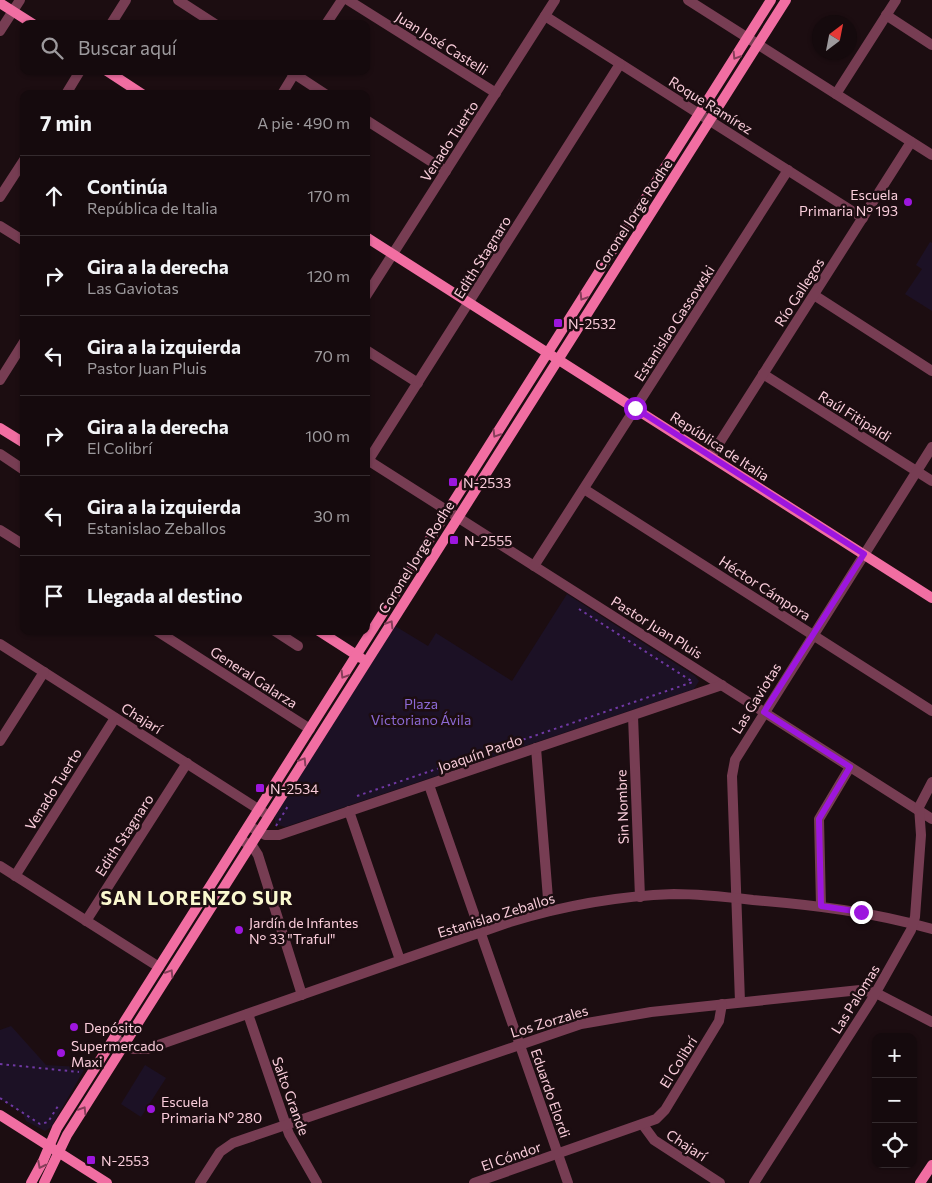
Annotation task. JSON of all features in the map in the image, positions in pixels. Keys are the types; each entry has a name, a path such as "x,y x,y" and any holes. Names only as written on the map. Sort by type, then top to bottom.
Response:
{"main road":[{"name":"Coronel Jorge Rodhe","path":"370,634 771,0"},
{"name":"Coronel Jorge Rodhe","path":"44,1183 67,1135 786,0"},
{"path":"0,3 27,20"},
{"path":"113,75 136,90"},
{"name":"República de Italia","path":"370,240 932,598"},
{"path":"0,428 20,440"},
{"path":"325,635 366,661"},
{"name":"Coronel Jorge Rodhe","path":"31,1183 57,1128 370,635"},
{"path":"0,1115 107,1183"},
{"path":"920,1183 932,1165"}],"street":[{"path":"0,31 20,0"},
{"path":"114,20 126,0"},
{"path":"178,0 209,20"},
{"path":"329,20 342,0"},
{"name":"Juan José Castelli","path":"348,0 496,94"},
{"name":"Venado Tuerto","path":"370,290 555,0"},
{"path":"688,0 932,155"},
{"path":"836,94 896,0"},
{"path":"886,15 932,44"},
{"name":"Roque Ramírez","path":"545,16 863,218"},
{"name":"Edith Stagnaro","path":"370,456 620,64"},
{"path":"68,90 78,75"},
{"path":"284,90 292,75"},
{"path":"298,75 319,90"},
{"path":"370,123 446,171"},
{"name":"Río Gallegos","path":"711,456 911,142"},
{"path":"0,197 20,166"},
{"name":"Estanislao Gassowski","path":"534,566 788,170"},
{"path":"0,226 20,238"},
{"path":"814,295 932,371"},
{"path":"0,380 20,348"},
{"path":"370,353 418,383"},
{"name":"Raúl Fitipaldi","path":"763,374 932,481"},
{"name":"Las Gaviotas","path":"740,1002 733,768 738,752 932,447"},
{"path":"0,454 20,467"},
{"name":"Pastor Juan Pluis","path":"370,463 448,510 932,819"},
{"name":"Héctor Cámpora","path":"584,489 932,711"},
{"path":"0,530 20,543"},
{"name":"General Galarza","path":"164,635 310,729"},
{"path":"281,635 298,646"},
{"name":"Chajarí","path":"0,644 269,816"},
{"path":"0,741 44,672"},
{"name":"Joaquín Pardo","path":"248,826 258,832 276,836 722,685"},
{"name":"Sin Nombre","path":"633,716 640,897"},
{"name":"Venado Tuerto","path":"15,876 115,718"},
{"path":"536,748 549,911"},
{"name":"Edith Stagnaro","path":"86,921 186,763"},
{"path":"821,906 819,819 850,767"},
{"path":"919,811 921,799 932,782"},
{"name":"Eduardo Elordi","path":"429,785 568,1183"},
{"name":"Las Palomas","path":"754,1183 876,993 914,924 921,835 919,811"},
{"path":"349,812 400,960"},
{"path":"240,839 250,845 258,855 302,994"},
{"path":"0,866 159,968"},
{"name":"Estanislao Zeballos","path":"114,1038 134,1049 147,1049 480,932 549,911 640,897 674,894 821,906 932,929"},
{"name":"Los Zorzales","path":"200,1183 224,1148 285,1125 567,1028 611,1018 853,990 876,993 932,1022"},
{"name":"El Colibrí","path":"643,1125 656,1119 664,1110 719,1022 722,1004"},
{"name":"Salto Grande","path":"248,1014 285,1125 293,1143 318,1183"},
{"name":"Chajarí","path":"643,1125 654,1140 720,1183"},
{"name":"El Cóndor","path":"474,1183 643,1125"}],"path":[{"path":"357,796 693,682 579,609"},
{"path":"0,1064 79,1072 74,1080"},
{"path":"0,1098 40,1124 48,1122 58,1105"},
{"path":"38,1129 40,1124"}],"green space":[{"path":"930,242 932,243 932,311 905,294 922,269 916,265"},
{"name":"Plaza Victoriano Ávila","path":"567,594 695,676 699,681 694,689 285,827 275,824 275,816 395,626 428,646 436,633 512,681"},
{"path":"11,1026 46,1065 80,1067 84,1070 51,1127 45,1131 26,1121 23,1114 0,1099 0,1030"},
{"path":"145,1065 166,1078 141,1117 121,1104"}],"place":[{"name":"Escuela Primaria N° 193","path":"908,202"},
{"name":"N-2532","path":"558,323"},
{"name":"N-2533","path":"453,482"},
{"name":"N-2555","path":"454,540"},
{"name":"N-2534","path":"260,788"},
{"name":"Jardín de Infantes N° 33 \"Traful\"","path":"239,930"},
{"name":"Depósito","path":"74,1027"},
{"name":"Supermercado Maxi","path":"61,1053"},
{"name":"Escuela Primaria Nº 280","path":"151,1109"},
{"name":"N-2553","path":"91,1160"}],"district":[{"name":"SAN LORENZO SUR","path":"197,897"}],"route":[{"path":"635,408 864,554 764,712 850,767 823,809 819,819 821,906 861,912"}]}
